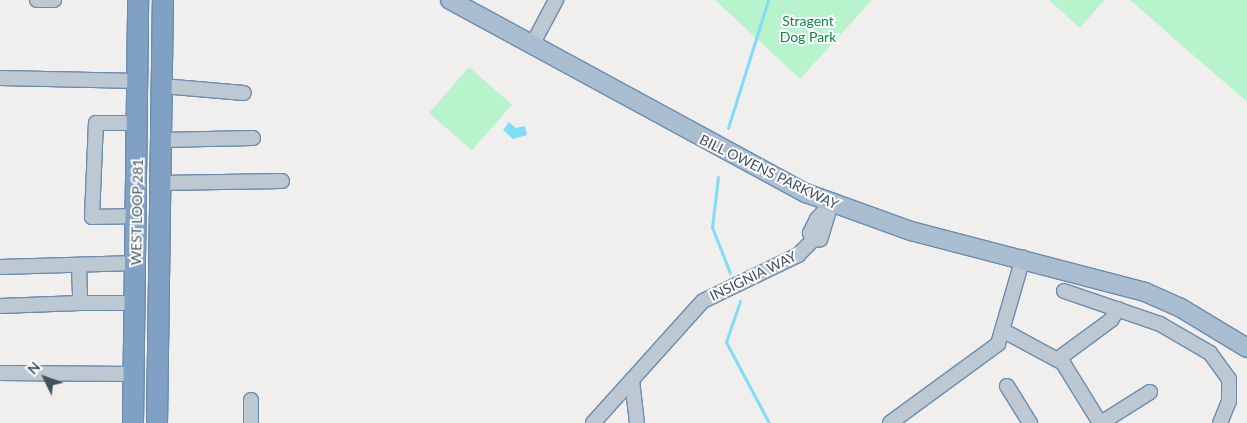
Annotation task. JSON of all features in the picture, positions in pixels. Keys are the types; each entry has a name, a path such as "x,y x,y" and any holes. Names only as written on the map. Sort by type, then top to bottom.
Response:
{"highway":[{"name":"WEST LOOP 281","path":"134,423 139,123 138,0"},
{"name":"WEST LOOP 281","path":"157,423 163,0"}],"main road":[{"name":"BILL OWENS PARKWAY","path":"460,2 532,45 722,150 831,204 910,231 1023,258 1158,297 1247,348"}],"street":[{"path":"38,0 54,0"},
{"path":"532,45 556,0"},
{"path":"0,78 139,81"},
{"path":"162,86 244,94"},
{"path":"137,216 92,217 96,123 139,123"},
{"path":"161,140 253,138"},
{"path":"161,183 282,181"},
{"name":"INSIGNIA WAY","path":"593,423 708,297 798,255 813,240 810,234 817,219 831,204"},
{"path":"893,422 915,400 986,355 1004,331 1023,258"},
{"path":"0,267 136,263"},
{"path":"79,266 80,303"},
{"path":"1064,291 1118,309 1182,335 1217,359 1230,388 1220,423"},
{"path":"0,306 135,303"},
{"path":"1058,359 1111,320 1118,309"},
{"path":"1004,331 1058,359 1101,423 1150,392"},
{"path":"0,373 134,374"},
{"path":"632,380 637,423"},
{"path":"1007,386 1030,423"},
{"path":"250,423 251,400"}],"green space":[{"name":"Stragent Dog Park","path":"715,0 872,0 800,79"},
{"path":"1049,0 1104,0 1080,28"},
{"path":"1130,0 1247,0 1247,102"},
{"path":"469,67 512,104 472,150 429,113"}],"water":[{"path":"509,122 516,128 525,126 527,135 513,139 503,130"}],"waterway":[{"path":"728,128 768,0"},
{"path":"718,177 712,227 730,273"},
{"path":"740,301 726,342 769,423"}]}
